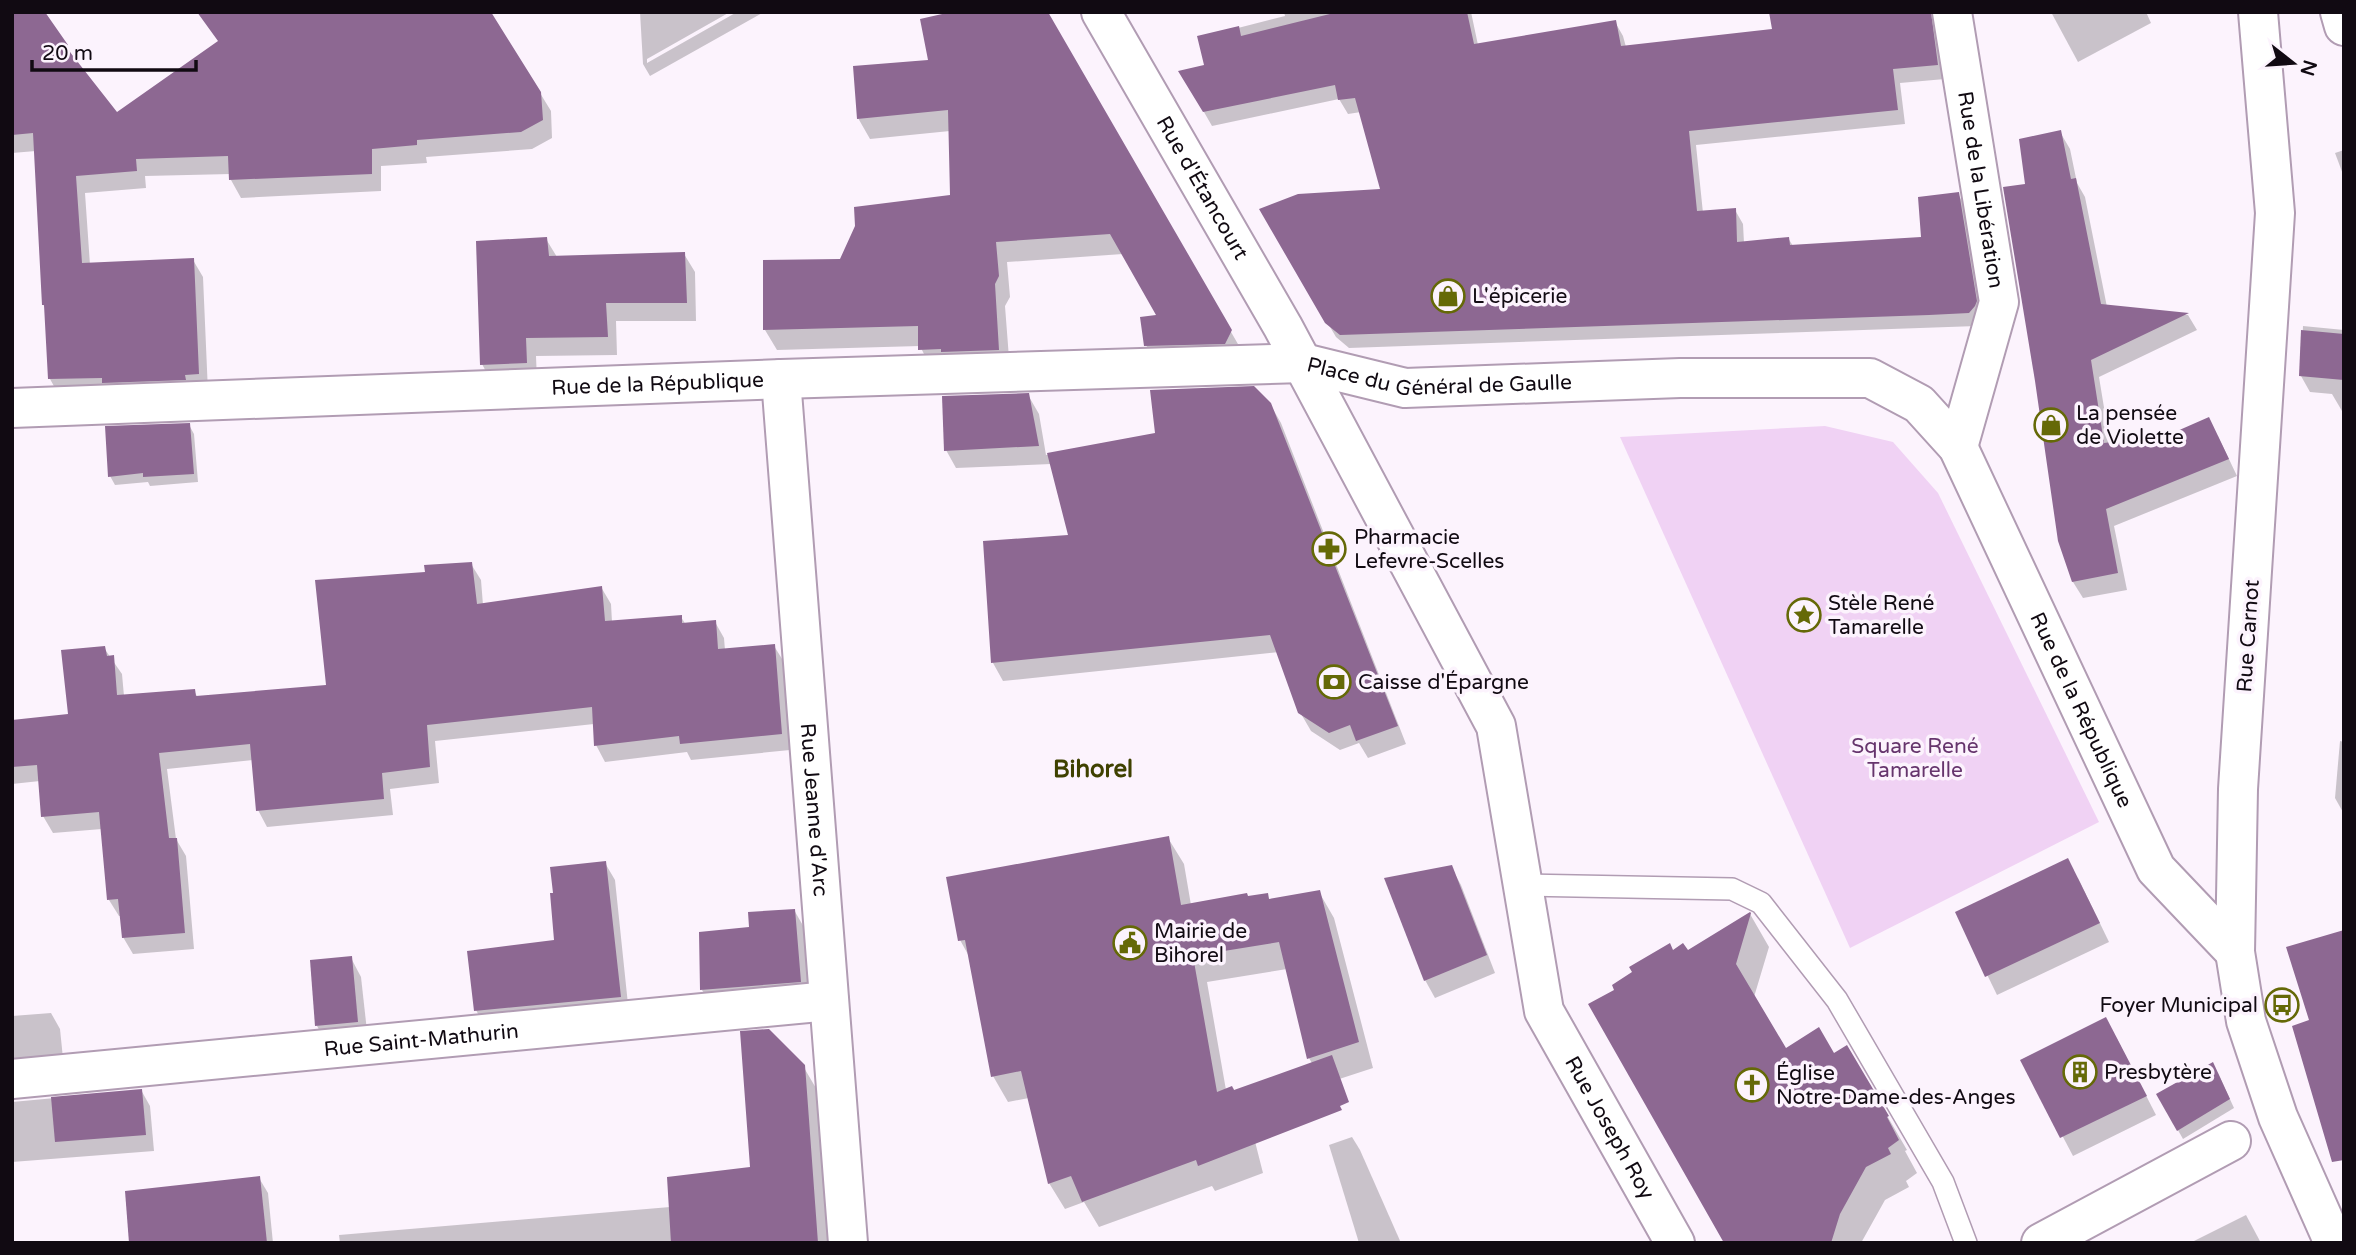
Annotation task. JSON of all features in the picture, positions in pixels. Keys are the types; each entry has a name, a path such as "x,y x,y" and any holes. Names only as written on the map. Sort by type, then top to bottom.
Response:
{"street":[{"name":"Rue d'Étancourt","path":"1101,12 1303,363"},
{"name":"Rue de la Libération","path":"1952,12 1999,302 1958,447"},
{"name":"Rue Carnot","path":"2258,12 2275,213 2238,789 2235,952 2246,1021 2278,1117 2335,1234"},
{"path":"2340,12 2344,26"},
{"name":"Rue de la République","path":"12,408 781,379 1303,363"},
{"name":"Place du Général de Gaulle","path":"1303,363 1405,388 1680,379 1870,378 1919,404 1958,447"},
{"name":"Place du Général de Gaulle","path":"1303,363 1496,726 1544,1011"},
{"name":"Rue Jeanne d'Arc","path":"781,379 848,1243"},
{"name":"Rue de la République","path":"1958,447 2156,869 2235,952"},
{"name":"Rue Saint-Mathurin","path":"12,1079 829,1001"},
{"name":"Rue Joseph Roy","path":"1544,1011 1675,1243"},
{"path":"2041,1243 2231,1140"}],"lane":[{"path":"1522,885 1732,889 1761,903 1837,1000 1943,1182 1966,1243"}],"green space":[{"name":"Square René Tamarelle","path":"1825,426 1893,442 1938,493 2099,822 1850,948 1620,437"}],"building":[{"path":"12,12 45,12 68,45 66,47 117,112 218,41 197,12 491,12 541,92 543,120 521,132 417,140 417,145 372,149 372,174 229,180 228,156 136,159 137,171 76,176 82,263 194,258 199,374 185,375 186,380 102,383 102,378 48,379 33,133 12,135"},
{"path":"951,12 1048,12 1232,330 1225,344 1144,346 1140,317 1156,315 1110,234 996,242 999,276 995,284 999,350 918,350 918,326 763,330 763,260 840,259 855,226 854,207 950,195 948,110 857,119 853,66 928,60 920,19"},
{"path":"1338,12 1467,12 1474,44 1616,20 1621,46 1772,29 1769,12 1931,12 1938,65 1893,69 1898,110 1689,131 1697,211 1736,208 1737,242 1789,237 1790,245 1921,237 1918,197 1959,192 1977,301 1975,306 1969,313 1929,315 1340,335 1325,323 1259,209 1298,194 1380,189 1355,98 1338,100 1335,85 1203,112 1178,71 1204,65 1197,36 1239,26 1241,36"},
{"path":"2061,130 2071,179 2076,178 2101,304 2189,313 2091,360 2104,443 2168,435 2209,417 2229,459 2106,509 2118,573 2072,582 2058,541 2003,187 2025,184 2019,139"},
{"path":"547,237 549,256 685,252 687,303 606,303 608,337 526,338 527,363 480,365 476,241"},
{"path":"2301,330 2344,334 2344,380 2299,376"},
{"path":"1254,386 1271,403 1398,726 1356,741 1350,725 1329,733 1298,713 1270,635 991,663 983,541 1068,535 1047,453 1155,433 1150,390"},
{"path":"1029,393 1039,446 944,451 942,396"},
{"path":"190,423 194,474 143,477 143,473 108,477 105,426"},
{"path":"472,562 477,604 602,586 605,621 682,615 682,623 716,620 718,649 775,644 782,734 680,744 679,736 594,746 592,707 427,725 430,767 382,773 384,799 256,811 250,744 159,753 169,838 177,838 185,933 122,938 118,899 107,900 99,812 41,817 37,765 12,767 12,720 68,714 61,650 105,646 107,656 114,655 117,695 195,689 196,696 326,685 315,580 425,572 424,565"},
{"path":"1169,836 1181,905 1247,893 1248,896 1268,893 1269,899 1320,890 1359,1042 1307,1059 1279,942 1193,956 1217,1092 1232,1086 1234,1090 1332,1055 1349,1102 1340,1106 1342,1110 1198,1166 1196,1160 1082,1202 1071,1176 1048,1184 1021,1071 991,1077 965,940 958,941 946,877"},
{"path":"2068,858 2100,923 1985,977 1955,912"},
{"path":"606,861 621,997 474,1011 467,951 554,940 550,867"},
{"path":"1452,865 1487,955 1424,981 1384,878"},
{"path":"795,909 801,982 700,990 699,932 749,927 748,912"},
{"name":"Église Notre-Dame-des-Anges","path":"1750,912 1736,964 1786,1048 1819,1027 1834,1053 1847,1045 1889,1116 1887,1117 1899,1140 1888,1148 1891,1154 1866,1167 1840,1214 1831,1243 1724,1243 1588,1004 1614,990 1612,985 1632,972 1629,967 1670,943 1673,950 1683,943 1688,950"},
{"path":"2344,930 2344,1160 2332,1162 2292,1026 2309,1020 2286,947"},
{"path":"352,956 358,1022 315,1026 310,960"},
{"name":"Presbytère","path":"2106,1017 2147,1096 2060,1138 2020,1060"},
{"path":"769,1029 805,1065 818,1243 671,1243 667,1177 750,1167 740,1031"},
{"path":"2213,1062 2230,1099 2177,1131 2156,1094"},
{"path":"142,1089 146,1135 55,1142 51,1097"},
{"path":"260,1176 267,1243 129,1243 125,1191"}],"place":[{"name":"L'épicerie","path":"1448,296"},
{"name":"La pensée de Violette","path":"2051,425"},
{"name":"Pharmacie Lefevre-Scelles","path":"1329,549"},
{"name":"Stèle René Tamarelle","path":"1804,615"},
{"name":"Caisse d'Épargne","path":"1334,682"},
{"name":"Mairie de Bihorel","path":"1130,943"},
{"name":"Foyer Municipal","path":"2282,1005"},
{"name":"Presbytère","path":"2080,1072"},
{"name":"Église Notre-Dame-des-Anges","path":"1752,1085"}],"district":[{"name":"Bihorel","path":"1093,769"}]}
